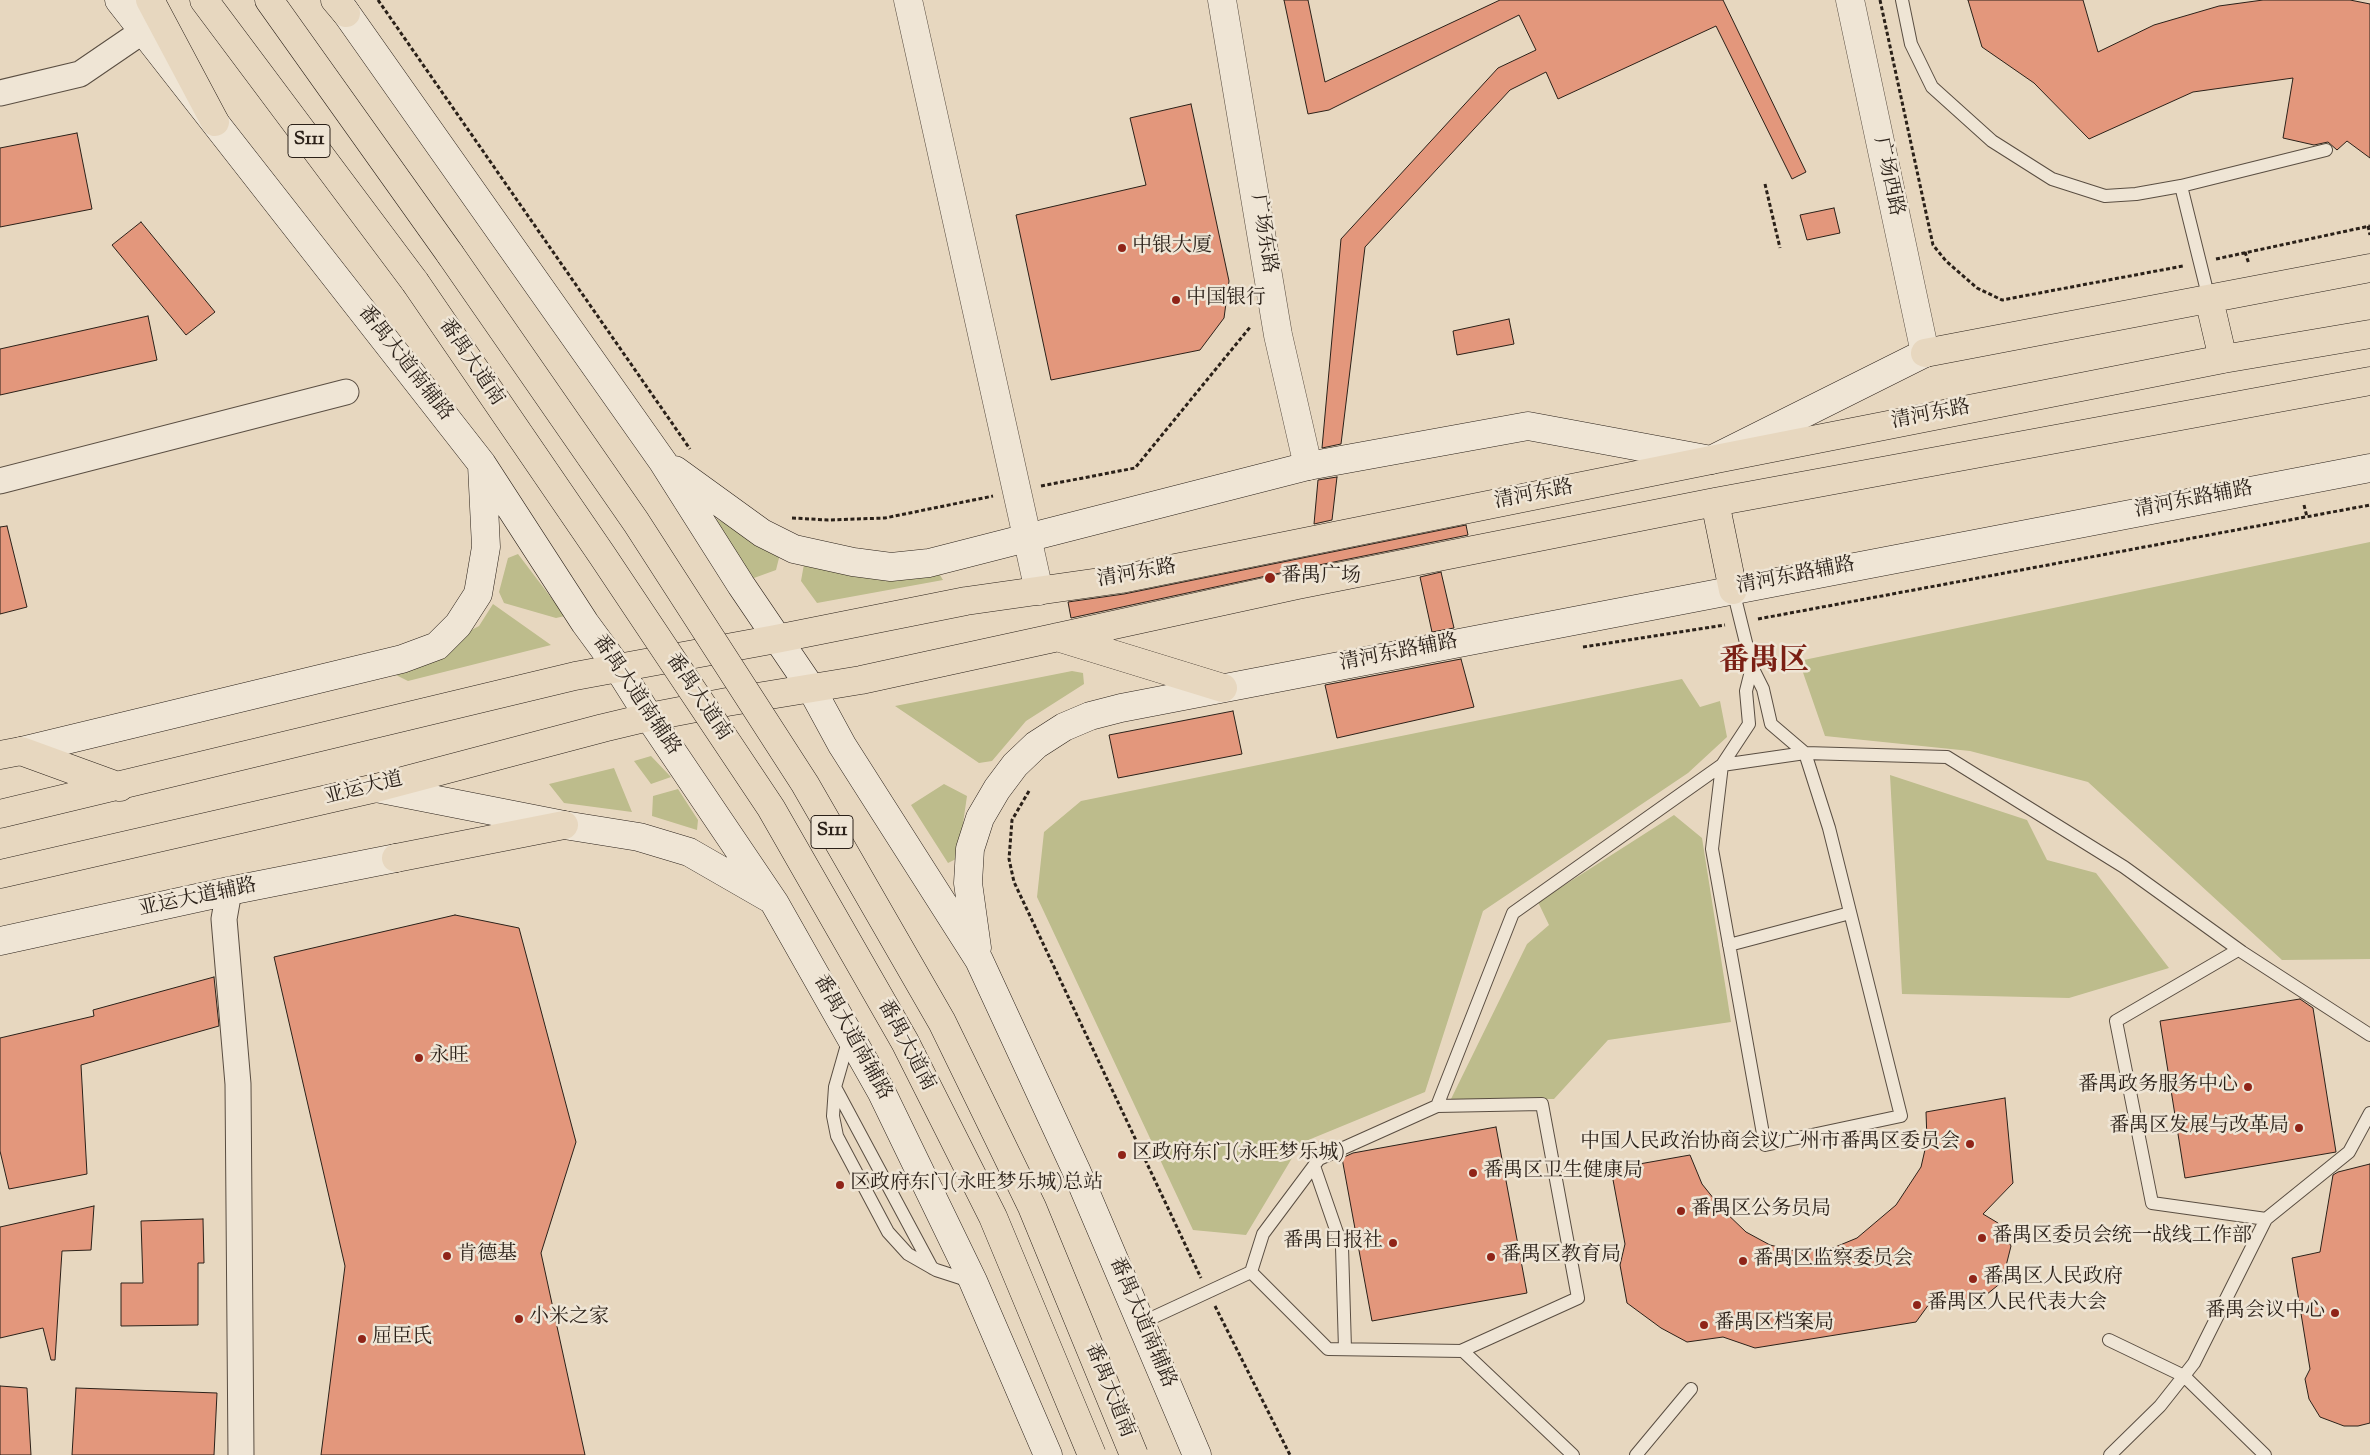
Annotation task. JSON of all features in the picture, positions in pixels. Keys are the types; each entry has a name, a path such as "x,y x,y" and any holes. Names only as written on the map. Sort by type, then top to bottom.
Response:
{"main road":[{"name":"番禺大道南辅路","path":"119,0 482,464 586,623 774,902 881,1091 973,1281 1048,1455"},
{"path":"150,0 215,122"},
{"name":"番禺大道南","path":"204,0 415,282 602,555 776,817 905,1042 993,1217 1092,1455"},
{"name":"番禺大道南","path":"269,0 450,254 636,522 800,776 942,1022 1032,1207 1134,1455"},
{"path":"908,0 1038,591"},
{"name":"广场东路","path":"1222,0 1229,29 1278,335 1308,466"},
{"name":"广场西路","path":"1850,0 1925,353"},
{"name":"番禺大道南辅路","path":"339,4 663,462 776,639 811,688 842,745 979,960 1076,1170 1196,1455"},
{"path":"663,462 762,533 794,549 853,562 890,567 929,563 1308,466 1528,426 1711,460 1925,353 2370,268"},
{"path":"2209,299 2223,359"},
{"name":"清河东路","path":"618,668 966,601 1121,579 2223,359 2370,334"},
{"name":"清河东路","path":"726,702 861,680 1296,585 1715,502 2370,381"},
{"path":"10,753 402,659 437,646 458,625 478,594 486,547 482,464"},
{"name":"清河东路辅路","path":"979,960 968,883 970,849 980,818 997,789 1015,765 1036,745 1064,727 1090,716 1223,688 2370,468"},
{"path":"1715,502 1733,590"},
{"path":"1055,637 1223,688"},
{"path":"0,814 120,787 575,676 618,668"},
{"name":"亚运大道","path":"0,874 376,788 649,717 726,702"},
{"path":"10,753 120,787"},
{"path":"376,788 564,825 639,836 689,852 774,902"},
{"name":"亚运大道辅路","path":"0,941 229,892 564,825"}],"street":[{"path":"0,93 80,74 143,32"},
{"path":"0,482 346,392"},
{"path":"229,892 224,919 238,1084 241,1455"}],"lane":[{"path":"1902,0 1911,44 1932,87 1992,141 2052,180 2105,196 2136,194 2181,186 2326,150"},
{"path":"2181,186 2209,299"},
{"path":"1722,765 1712,849 1766,1145 1901,1116 1829,828 1804,753 1771,724 1763,689 1752,667 1733,590"},
{"path":"1437,1106 1513,913 1722,765 1749,724 1746,691 1752,667"},
{"path":"1722,765 1804,753 1947,757 2124,867 2238,950 2370,1036"},
{"path":"1729,946 1850,913"},
{"path":"2238,950 2116,1021 2152,1203 2266,1219"},
{"path":"850,1035 835,1086 833,1116 837,1136 884,1224 908,1254 932,1268 973,1281"},
{"path":"835,1086 932,1268"},
{"path":"1141,1323 1251,1272 1263,1234 1319,1159 1437,1106 1542,1104 1578,1298 1460,1351 1328,1349 1251,1272"},
{"path":"2110,1455 2160,1406 2194,1363 2266,1219 2349,1152 2370,1113"},
{"path":"1314,1166 1342,1247 1345,1349"},
{"path":"2109,1340 2184,1376 2265,1455"},
{"path":"1460,1351 1573,1455"},
{"path":"1636,1455 1691,1389"}],"path":[{"path":"378,0 694,454"},
{"path":"1880,0 1933,245 1946,260 1977,288 2002,300 2200,262 2369,226 2370,235"},
{"path":"1765,184 1780,248"},
{"path":"2245,252 2249,264"},
{"path":"788,517 805,520 885,518 1135,468 1256,319"},
{"path":"2304,503 2307,517"},
{"path":"1577,648 1740,623 2370,505"},
{"path":"1031,787 1012,820 1009,859 1014,882 1208,1292 1290,1455"}],"shaded area":[{"path":"706,514 781,550 776,570 754,578"},
{"path":"2370,542 2370,959 2282,960 2088,782 1970,751 1825,736 1799,661"},
{"path":"518,554 565,616 556,618 504,603 499,592 508,558"},
{"path":"804,564 937,570 943,580 817,603 801,581"},
{"path":"493,604 551,645 408,681 396,675 403,666 479,626"},
{"path":"1072,671 1083,673 1084,684 1026,721 992,761 979,763 895,706"},
{"path":"1682,679 1700,707 1720,701 1727,737 1688,773 1483,911 1425,1092 1301,1143 1246,1235 1193,1230 1037,897 1044,832 1081,801"},
{"path":"651,756 671,777 651,784 634,761"},
{"path":"614,768 632,812 564,803 549,784"},
{"path":"1890,775 2027,820 2047,860 2096,873 2169,968 2069,998 1902,994"},
{"path":"944,784 967,796 958,858 948,863 911,805"},
{"path":"678,789 698,820 697,830 652,816 653,796"},
{"path":"1674,815 1702,838 1731,1022 1608,1040 1554,1099 1451,1099 1527,944 1549,925 1538,902"}],"building":[{"name":"番禺广场","path":"1284,0 1308,0 1325,82 1500,0 1723,0 1806,172 1792,179 1716,26 1558,99 1546,72 1510,90 1365,247 1341,444 1322,448 1341,239 1498,68 1536,50 1519,15 1329,110 1308,114"},
{"path":"1968,0 2083,0 2098,52 2154,25 2219,6 2263,0 2350,0 2370,4 2370,158 2347,141 2337,150 2328,142 2314,145 2283,138 2293,78 2193,92 2089,139 2034,83 1982,47"},
{"name":"中银大厦","path":"1191,104 1229,281 1224,318 1200,350 1051,380 1016,215 1146,185 1130,118"},
{"path":"77,133 92,209 0,227 0,148"},
{"path":"1834,208 1840,233 1807,240 1800,215"},
{"path":"141,222 215,312 186,335 112,245"},
{"path":"148,316 157,360 0,395 0,349"},
{"path":"1509,319 1514,344 1457,355 1453,331"},
{"path":"1337,477 1332,520 1314,524 1318,480"},
{"path":"1466,525 1468,535 1071,618 1068,602 1124,594"},
{"path":"7,526 27,607 0,614 0,527"},
{"path":"1441,572 1454,628 1432,632 1420,577"},
{"path":"1461,659 1474,707 1337,738 1325,685"},
{"path":"1233,711 1242,754 1118,778 1109,735"},
{"path":"455,915 519,928 576,1142 541,1253 585,1455 321,1455 345,1266 274,957"},
{"path":"214,977 219,1026 81,1065 87,1174 9,1189 0,1151 0,1038 94,1016 93,1010"},
{"name":"番禺政务服务中心","path":"2300,999 2313,1008 2336,1152 2185,1178 2160,1021"},
{"path":"2005,1098 2013,1183 1983,1214 1998,1223 2011,1246 2002,1282 1976,1303 1955,1299 1932,1300 1916,1322 1755,1348 1723,1337 1687,1342 1661,1328 1627,1303 1620,1265 1625,1244 1611,1169 1690,1155 1702,1184 1722,1209 1746,1232 1770,1245 1795,1251 1828,1250 1857,1238 1896,1205 1921,1167 1927,1141 1926,1112"},
{"path":"1496,1127 1527,1293 1372,1321 1342,1158 1353,1153"},
{"name":"番禺会议中心","path":"2370,1164 2370,1423 2358,1426 2344,1426 2320,1417 2309,1399 2305,1379 2310,1369 2292,1258 2320,1252 2333,1175"},
{"path":"94,1206 91,1250 62,1251 55,1360 51,1360 43,1328 0,1338 0,1227"},
{"path":"203,1219 204,1263 198,1263 198,1325 121,1326 121,1283 143,1283 141,1221"},
{"path":"0,1386 27,1388 31,1455 0,1455"},
{"path":"76,1388 217,1393 214,1455 72,1455"}],"place":[{"name":"中银大厦","path":"1122,248"},
{"name":"中国银行","path":"1176,300"},
{"name":"番禺广场","path":"1270,578"},
{"name":"永旺","path":"419,1058"},
{"name":"番禺政务服务中心","path":"2248,1087"},
{"name":"番禺区发展与改革局","path":"2299,1128"},
{"name":"中国人民政治协商会议广州市番禺区委员会","path":"1970,1144"},
{"name":"区政府东门(永旺梦乐城)","path":"1122,1155"},
{"name":"番禺区卫生健康局","path":"1473,1173"},
{"name":"区政府东门(永旺梦乐城)总站","path":"840,1185"},
{"name":"番禺区公务员局","path":"1681,1211"},
{"name":"番禺区委员会统一战线工作部","path":"1982,1238"},
{"name":"番禺日报社","path":"1393,1243"},
{"name":"肯德基","path":"447,1256"},
{"name":"番禺区教育局","path":"1491,1257"},
{"name":"番禺区监察委员会","path":"1743,1261"},
{"name":"番禺区人民政府","path":"1973,1279"},
{"name":"番禺区人民代表大会","path":"1917,1305"},
{"name":"番禺会议中心","path":"2335,1313"},
{"name":"小米之家","path":"519,1319"},
{"name":"番禺区档案局","path":"1704,1325"},
{"name":"屈臣氏","path":"362,1339"}],"district":[{"name":"番禺区","path":"1764,664"}]}
